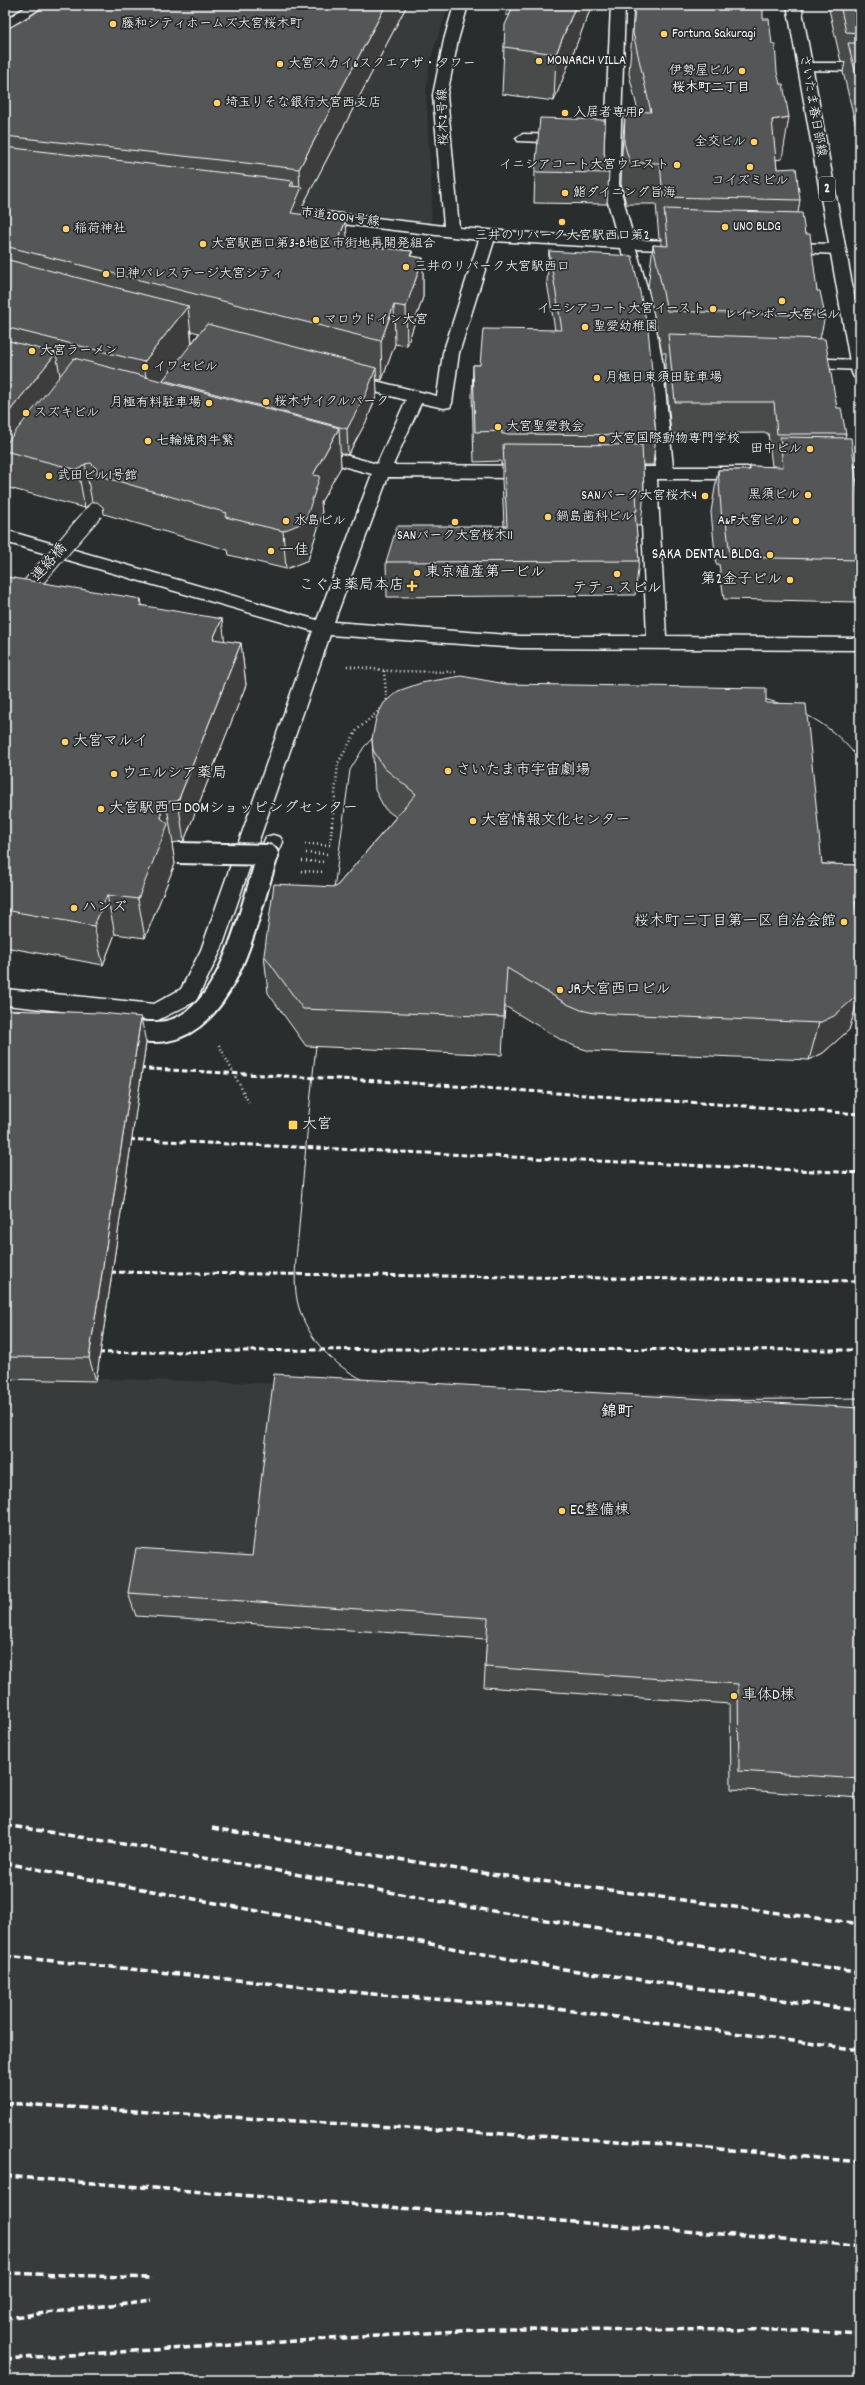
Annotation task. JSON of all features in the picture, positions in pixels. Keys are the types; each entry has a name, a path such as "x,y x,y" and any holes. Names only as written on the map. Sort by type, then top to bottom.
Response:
{"street":[{"path":"5,26 39,5"},
{"name":"桜木2号線","path":"452,232 440,95 451,40 462,5"},
{"path":"618,5 611,184 662,359 656,473 657,644"},
{"name":"さいたま春日部線","path":"794,5 837,249 854,306 859,369"},
{"path":"805,67 860,67"},
{"path":"523,138 583,140"},
{"path":"598,141 613,141"},
{"name":"市道20014号線","path":"260,209 488,236 628,244 706,246"},
{"path":"333,375 444,403 451,353 488,236"},
{"path":"767,247 837,249"},
{"path":"788,363 859,369"},
{"path":"5,997 156,1013 189,994 211,950 323,628 382,471 416,397"},
{"path":"298,448 382,471 546,472"},
{"path":"593,472 766,473"},
{"path":"805,473 860,473"},
{"name":"連絡橋","path":"5,615 95,511"},
{"path":"5,536 323,628 520,642 860,644"},
{"path":"97,1027 151,1031 178,1028 201,1014 216,995 232,964 270,848 178,853"}],"path":[{"path":"345,666 384,670 462,672"},
{"path":"330,845 332,808 338,763 357,730 387,704 384,670"},
{"path":"218,1044 249,1103"}],"shaded area":[{"path":"185,5 449,5 430,60 426,93 432,197 431,224 85,186 5,52"},
{"path":"112,1379 860,1399 860,2380 5,2380 5,1380"}],"building":[{"path":"47,5 386,5 299,169 5,136 5,30"},
{"path":"514,5 576,5 556,54 504,47 505,25"},
{"path":"635,5 763,5 763,19 769,19 772,44 775,44 777,72 780,84 783,84 789,117 772,120 777,169 796,168 800,200 663,197 660,163 630,163 624,143 625,111 651,112 633,33"},
{"path":"840,5 860,5 860,33 846,32"},
{"path":"848,43 860,43 860,91"},
{"path":"540,118 605,120 604,153 609,173 535,172"},
{"path":"5,147 293,181 290,186 302,187 291,213 346,220 337,243 412,251 410,256 423,258 406,307 394,305 381,341 5,246"},
{"path":"664,209 802,213 805,234 810,234 817,291 820,291 825,316 667,311 653,245 668,246"},
{"path":"549,251 632,256 648,329 655,403 653,403 656,435 502,434 502,431 475,432 473,365 480,365 483,329 562,330"},
{"path":"5,259 188,306 144,362 5,327"},
{"path":"207,324 376,368 366,394 347,429 163,380"},
{"path":"668,334 825,339 837,408 841,408 846,434 777,434 774,402 675,402"},
{"path":"5,340 56,353 5,417"},
{"path":"74,358 339,428 313,475 320,476 305,522 283,531 225,517 227,513 97,475 97,469 91,463 85,464 78,470 5,451 5,445"},
{"path":"780,437 851,438 860,509 860,560 730,557 726,521 722,521 718,470 750,470 750,466 783,467"},
{"path":"503,444 642,445 644,491 636,491 637,511 635,511 639,561 386,562 397,526 507,526"},
{"name":"大宮駅西口DOMショッピングセンター","path":"7,577 141,599 139,605 222,619 213,639 241,643 178,801 166,802 161,807 161,818 168,824 138,899 107,895 94,926 5,910 5,579"},
{"path":"461,676 506,684 766,688 766,703 806,704 822,864 860,865 860,901 855,901 860,932 860,993 834,1016 819,1023 594,1013 581,1010 567,1004 507,968 504,1017 303,1009 264,955 274,884 336,887 416,794 384,768 373,750 372,739 376,718 384,703 398,691 421,683"},
{"path":"5,1010 101,1013 141,1017 89,1358 5,1357"},
{"path":"274,1374 860,1408 860,1779 739,1771 738,1684 485,1667 488,1618 128,1593 136,1548 252,1556"}],"tram line":[{"path":"755,697 786,706 814,719 839,737 860,761"},
{"path":"333,897 350,770 364,747 382,728"},
{"path":"317,1036 296,1259 295,1280 297,1301 305,1323 319,1345 347,1371 370,1383"},
{"path":"714,1400 860,1398"}],"railway":[{"path":"131,1068 397,1082 860,1114"},
{"path":"121,1139 860,1173"},
{"path":"102,1272 860,1281"},
{"path":"90,1353 394,1349 860,1350"},
{"path":"5,1825 210,1858 469,1907 860,1973"},
{"path":"212,1828 476,1872 860,1924"},
{"path":"5,1863 557,1968 860,2011"},
{"path":"5,1956 382,1995 550,2008 860,2050"},
{"path":"5,2103 666,2144 860,2162"},
{"path":"5,2176 820,2242 860,2247"},
{"path":"5,2273 152,2278"},
{"path":"5,2318 152,2300"},
{"path":"5,2359 491,2329 801,2330 860,2334"}],"place":[{"name":"藤和シティホームズ大宮桜木町","path":"113,24"},
{"name":"Fortuna Sakuragi","path":"664,34"},
{"name":"MONARCH VILLA","path":"539,61"},
{"name":"大宮スカイ&スクエアザ・タワー","path":"280,64"},
{"name":"伊勢屋ビル","path":"742,71"},
{"name":"埼玉りそな銀行大宮西支店","path":"217,103"},
{"name":"入居者専用P","path":"565,113"},
{"name":"全交ビル","path":"754,142"},
{"name":"イニシアコート大宮ウエスト","path":"677,165"},
{"name":"コイズミビル","path":"750,167"},
{"name":"鮨ダイニング旨海","path":"565,193"},
{"name":"三井のリパーク大宮駅西口第2","path":"562,222"},
{"name":"UNO BLDG","path":"725,227"},
{"name":"稲荷神社","path":"66,229"},
{"name":"大宮駅西口第3-B地区市街地再開発組合","path":"203,244"},
{"name":"三井のリパーク大宮駅西口","path":"406,267"},
{"name":"日神パレステージ大宮シティ","path":"106,274"},
{"name":"レインボー大宮ビル","path":"782,301"},
{"name":"イニシアコート大宮イースト","path":"713,309"},
{"name":"マロウドイン大宮","path":"316,320"},
{"name":"聖愛幼稚園","path":"585,327"},
{"name":"大宮ラーメン","path":"32,351"},
{"name":"イワセビル","path":"145,367"},
{"name":"月極日東須田駐車場","path":"597,378"},
{"name":"桜木サイクルパーク","path":"266,402"},
{"name":"月極有料駐車場","path":"209,403"},
{"name":"スズキビル","path":"26,413"},
{"name":"大宮聖愛教会","path":"498,427"},
{"name":"大宮国際動物専門学校","path":"602,439"},
{"name":"七輪焼肉牛繁","path":"148,441"},
{"name":"田中ビル","path":"810,449"},
{"name":"武田ビル1号館","path":"49,476"},
{"name":"黒須ビル","path":"808,495"},
{"name":"SANパーク大宮桜木4","path":"705,496"},
{"name":"鍋島歯科ビル","path":"548,517"},
{"name":"水島ビル","path":"286,521"},
{"name":"A&F大宮ビル","path":"796,521"},
{"name":"SANパーク大宮桜木11","path":"455,522"},
{"name":"一佳","path":"271,551"},
{"name":"SAKA DENTAL BLDG.","path":"770,555"},
{"name":"東京殖産第一ビル","path":"417,573"},
{"name":"テテュスビル","path":"617,574"},
{"name":"第2金子ビル","path":"790,580"},
{"name":"こぐま薬局本店","path":"412,586"},
{"name":"大宮マルイ","path":"65,742"},
{"name":"さいたま市宇宙劇場","path":"448,771"},
{"name":"ウエルシア薬局","path":"114,774"},
{"name":"大宮駅西口DOMショッピングセンター","path":"101,809"},
{"name":"大宮情報文化センター","path":"473,821"},
{"name":"ハンズ","path":"74,908"},
{"name":"桜木町 二丁目第一区 自治会館","path":"844,922"},
{"name":"JR大宮西口ビル","path":"560,990"},
{"name":"大宮","path":"293,1125"},
{"name":"EC整備棟","path":"562,1511"},
{"name":"車体D棟","path":"734,1696"}],"district":[{"name":"桜木町二丁目","path":"711,88"},
{"name":"錦町","path":"617,1412"}]}
